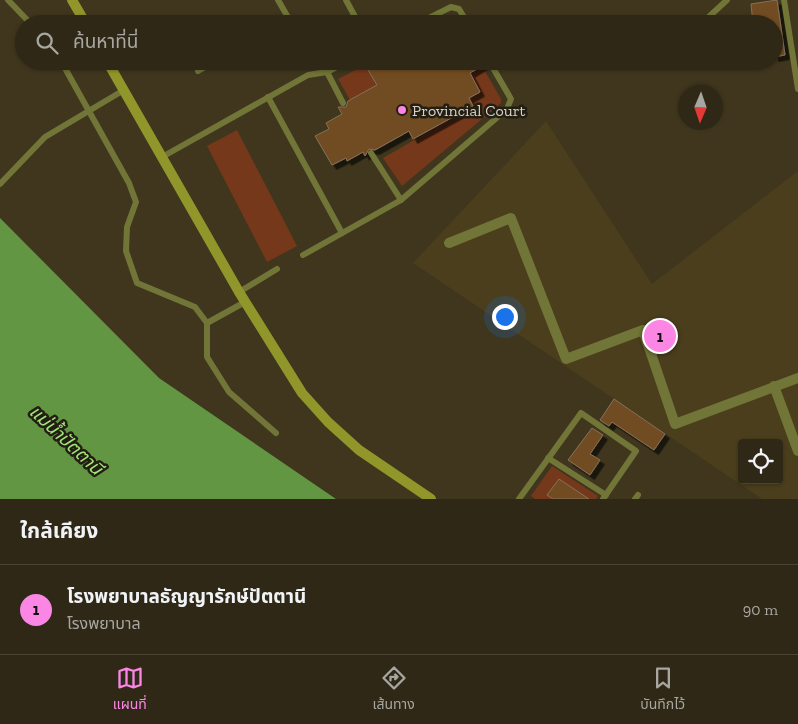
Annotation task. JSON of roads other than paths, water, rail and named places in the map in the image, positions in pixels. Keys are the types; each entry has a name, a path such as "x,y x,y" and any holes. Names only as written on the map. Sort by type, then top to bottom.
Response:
{"street":[{"path":"72,0 81,15"},
{"path":"112,70 239,292 302,393 328,422 359,450 431,499"},
{"path":"449,243 510,218 566,359 643,330 675,424 798,378"},
{"path":"774,386 798,451"}],"lane":[{"path":"8,0 22,15"},
{"path":"278,0 286,15"},
{"path":"711,15 727,0"},
{"path":"784,0 798,89"},
{"path":"349,1 356,15"},
{"path":"435,15 451,7 459,9 463,15"},
{"path":"66,70 129,183 136,202 127,227 126,251 137,283 195,307 207,322 207,358 229,392 276,433"},
{"path":"162,157 308,75 331,70"},
{"path":"303,254 401,200 507,109 511,99 494,70"},
{"path":"327,72 343,103"},
{"path":"0,184 44,137 124,90"},
{"path":"268,97 342,233"},
{"path":"371,153 401,200"},
{"path":"239,292 277,269"},
{"path":"207,322 245,302"},
{"path":"520,499 548,458 581,413 636,452 605,497 548,458"}],"water":[{"name":"แม่น้ำปัตตานี","path":"0,218 159,378 336,499 0,499"}],"place":[{"name":"Provincial Court","path":"402,110"},
{"name":"โรงพยาบาลธัญญารักษ์ปัตตานี","path":"660,336"}]}
